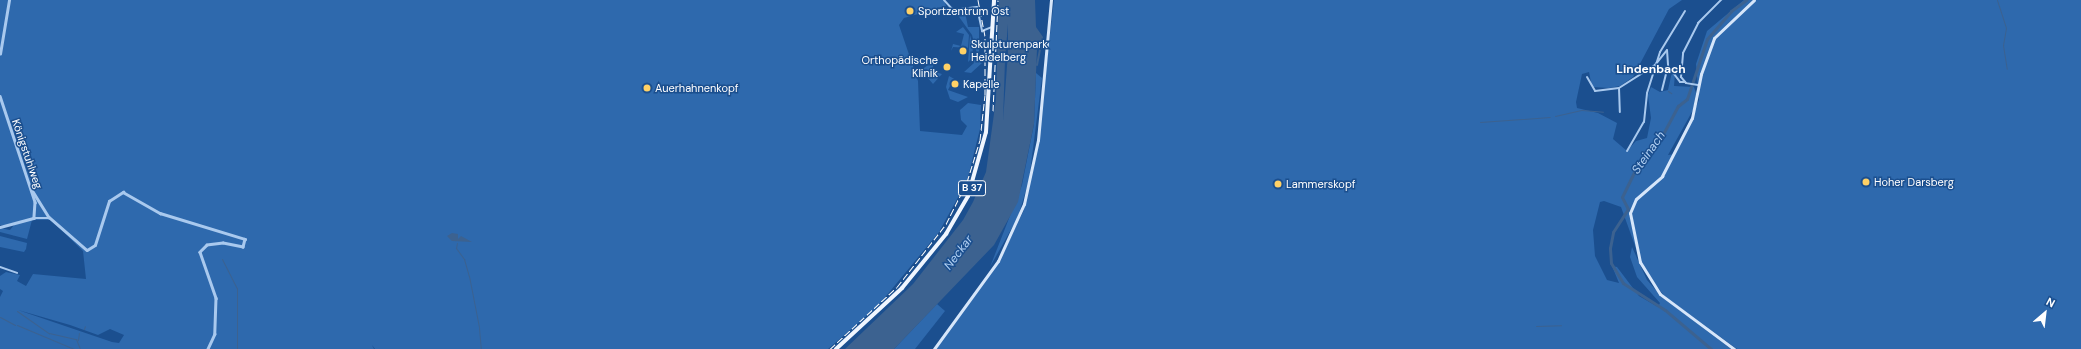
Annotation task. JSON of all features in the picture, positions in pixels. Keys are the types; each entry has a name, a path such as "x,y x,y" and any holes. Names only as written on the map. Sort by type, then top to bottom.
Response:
{"main road":[{"name":"B 37","path":"836,349 892,300 938,244 962,208 984,148 994,0"},
{"path":"934,349 1002,254 1024,204 1038,140 1051,0"},
{"path":"1734,349 1660,294 1640,262 1630,222 1633,203 1660,179 1690,121 1712,42 1754,0"}],"street":[{"path":"0,54 9,0"},
{"path":"944,0 953,10 977,7 981,30 987,30 992,33"},
{"path":"1686,82 1680,67 1689,39 1698,23 1721,0"},
{"path":"1626,151 1644,122 1646,96 1655,65 1685,11"},
{"path":"987,30 993,26"},
{"path":"1587,77 1595,91 1618,88 1655,65 1666,50 1668,66 1662,90"},
{"path":"1668,66 1676,73 1680,82 1699,85"},
{"path":"1618,88 1620,112"},
{"name":"Königstuhlweg","path":"0,96 32,190 34,218"},
{"path":"32,190 51,218 71,239 91,250 110,199 120,193 129,194 161,214 246,240 243,247 225,243 208,245 200,252 216,297 215,334 208,349"},
{"path":"0,227 34,218 51,218"},
{"path":"0,267 17,273"}],"shaded area":[{"path":"0,0 944,0 946,6 904,18 899,25 918,81 920,131 962,135 967,126 961,120 960,110 968,103 981,105 980,129 967,181 939,232 877,307 828,349 375,349 372,345 374,349 0,349 0,297 3,291 0,289 0,276 6,272 20,275 17,281 26,286 33,274 86,279 83,251 51,220 32,220 27,239 0,232 0,228 10,230 14,225 0,225","holes":["18,310 98,335 110,329 124,335 119,343 112,342"]},
{"path":"1054,0 1682,0 1669,9 1633,77 1620,86 1609,88 1592,87 1589,72 1582,74 1576,102 1577,108 1598,113 1617,123 1613,139 1627,151 1636,141 1647,138 1651,118 1648,95 1651,87 1660,92 1668,90 1672,72 1675,74 1674,86 1694,87 1696,93 1693,110 1668,155 1675,154 1699,100 1696,64 1707,31 1744,0 2081,0 2081,349 1737,349 1664,296 1642,265 1621,207 1604,201 1600,202 1593,230 1595,256 1607,280 1619,283 1612,266 1617,267 1639,296 1658,307 1660,303 1637,277 1630,257 1632,247 1647,280 1662,297 1731,349 935,349 999,262 1024,210 1038,139"},
{"path":"977,9 965,12 968,27 979,27 979,61 972,35 957,14 952,13"},
{"path":"963,27 969,35 968,48 953,47 951,51 953,44 961,46 964,34 956,32"},
{"path":"970,35 973,46 972,59 982,63 971,73 964,72 974,63 971,59 968,62"},
{"path":"934,61 932,71 942,74 933,84 921,70"},
{"path":"1036,73 1042,78 1029,180 1018,217 990,267 1022,185 1034,124"},
{"path":"949,76 958,81 954,82 956,88 950,86 948,90 968,97 958,102 950,99 946,87"},
{"path":"0,236 27,243 26,249 24,252 0,247"},
{"path":"937,304 945,311 915,349 894,349"}],"water":[{"name":"Neckar","path":"999,0 1035,0 1036,27 1043,37 1042,49 1037,49 1034,124 1018,202 994,245 894,349 845,349 913,284 963,220 973,202 986,172 996,99","holes":["1008,24 1008,52 1003,121"]},
{"path":"452,233 458,234 458,239 461,236 472,242 452,241 447,236"}],"waterway":[{"name":"Steinach","path":"1711,349 1665,310 1623,283 1611,263 1610,248 1613,232 1628,209 1622,197 1636,168 1663,134 1678,106 1687,99 1707,39 1731,11 1746,0"},
{"path":"1997,0 2006,28 2003,45 2007,69"},
{"path":"1037,65 1040,50"},
{"name":"Lindenbach","path":"1555,116 1582,110 1603,112"},
{"name":"Lindenbach","path":"1480,122 1550,117"},
{"path":"457,243 456,248 464,259 469,276 479,327"},
{"path":"222,259 237,288 237,349"},
{"path":"17,311 49,333 76,339 80,349"},
{"path":"0,317 15,325"},
{"path":"17,325 74,349"},
{"path":"1536,326 1561,325"},
{"path":"479,328 481,349"},
{"path":"78,340 79,333"}],"railway":[{"path":"830,349 897,287 946,224 967,182 980,140 985,95 985,36 978,0"},
{"path":"993,111 998,0"}],"place":[{"name":"Sportzentrum Ost","path":"910,11"},
{"name":"Skulpturenpark Heidelberg","path":"963,51"},
{"name":"Orthopädische Klinik","path":"947,67"},
{"name":"Kapelle","path":"955,84"},
{"name":"Auerhahnenkopf","path":"647,88"},
{"name":"Hoher Darsberg","path":"1866,182"},
{"name":"Lammerskopf","path":"1278,184"}],"district":[{"name":"Lindenbach","path":"1651,70"}]}
